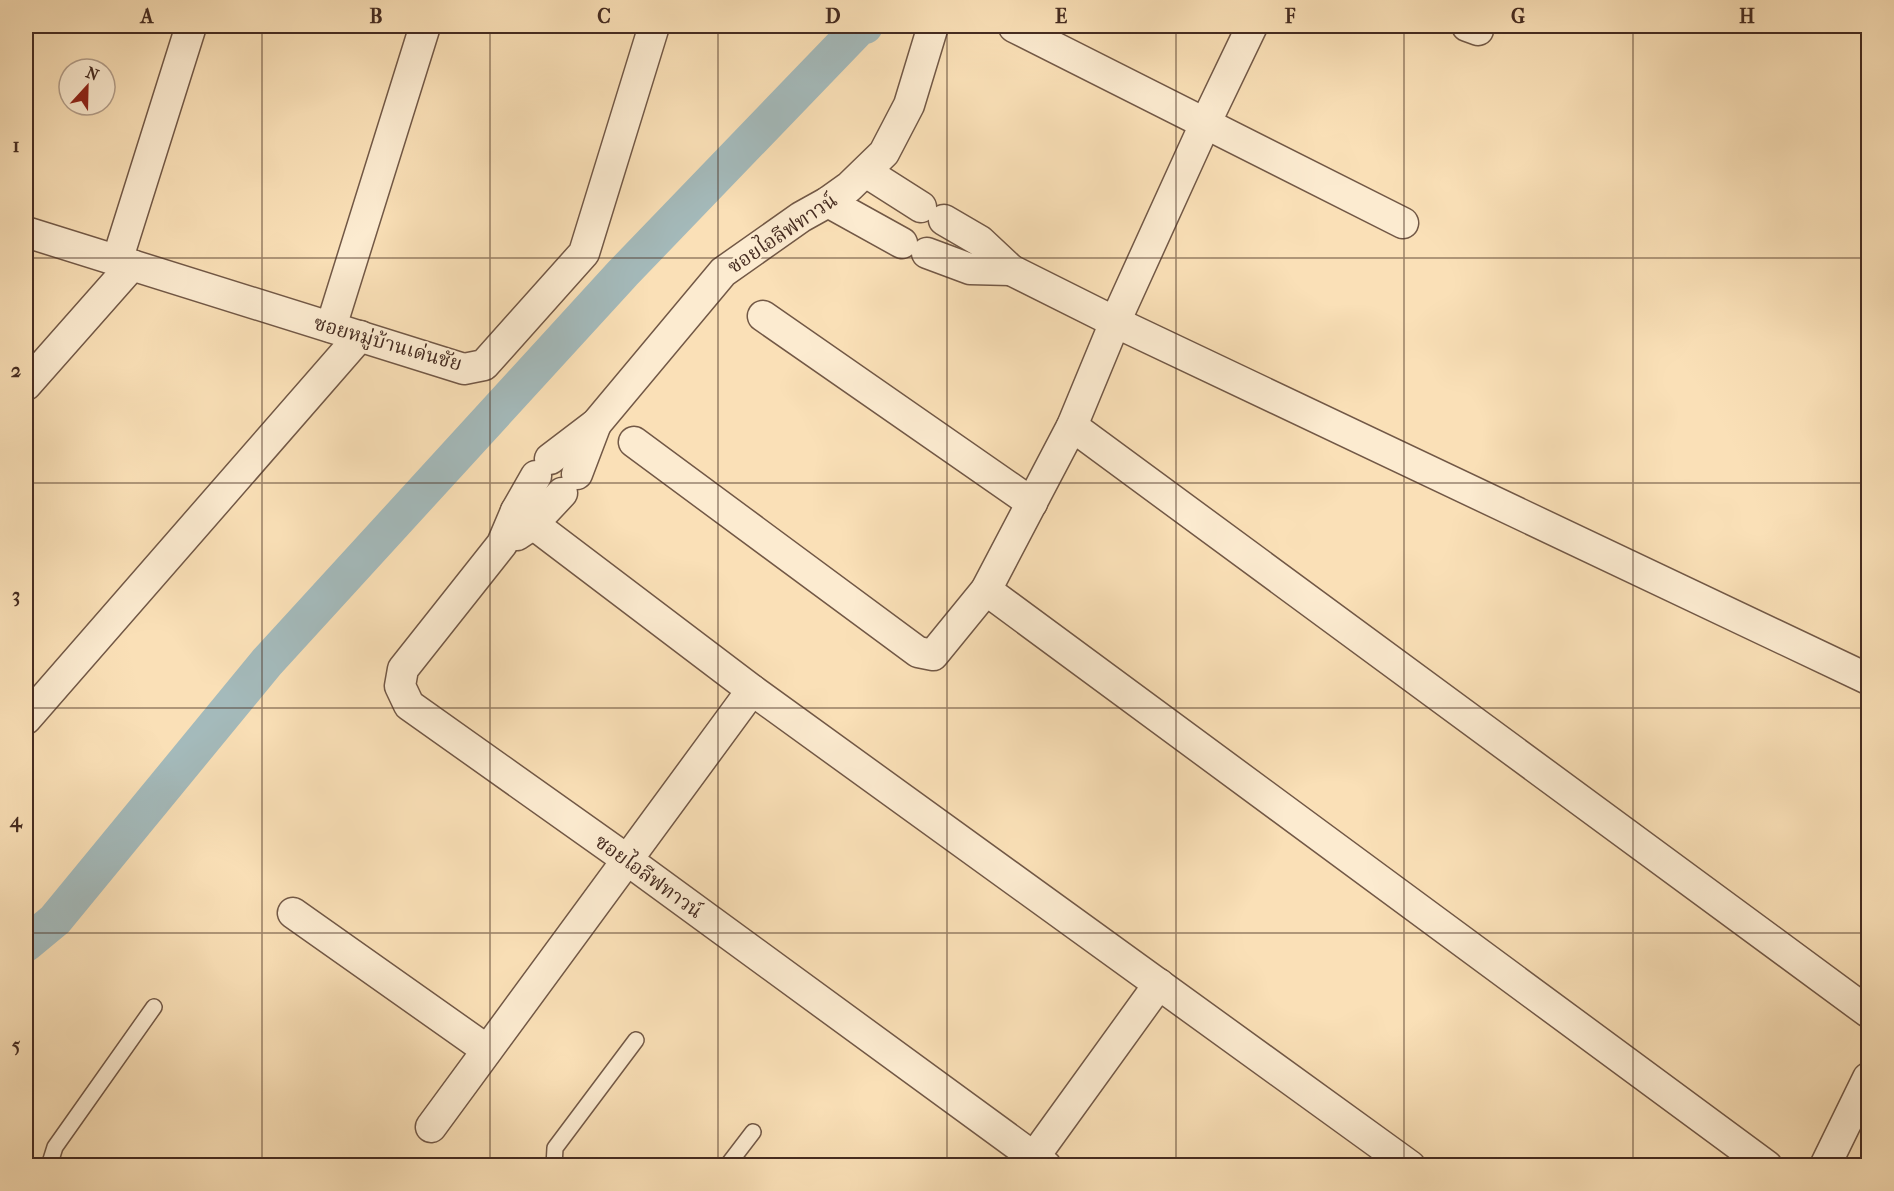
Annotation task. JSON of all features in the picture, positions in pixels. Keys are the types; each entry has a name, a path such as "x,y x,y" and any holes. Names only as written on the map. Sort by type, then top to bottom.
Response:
{"street":[{"path":"26,385 125,263 191,26"},
{"path":"331,327 425,26"},
{"name":"ซอยหมู่บ้านเด่นชัย","path":"26,232 464,369 484,365 584,253 654,26"},
{"name":"ซอยไอลีฟทาวน์","path":"524,518 543,467 596,424 723,272 801,217 828,202 866,172 884,153 909,105 933,26"},
{"path":"634,442 918,652 929,655 935,653 986,590 1072,426 1114,322 1252,26"},
{"path":"1014,27 1403,223"},
{"path":"866,172 980,241 1011,270 1114,322 1869,679"},
{"path":"828,202 914,248 970,269 1011,270"},
{"path":"763,316 1032,503"},
{"path":"26,719 360,336"},
{"name":"ซอยไอลีฟทาวน์","path":"596,424 570,484 524,518 403,669 400,686 409,705 626,859 1040,1161"},
{"path":"1072,426 1869,1012"},
{"path":"524,518 752,690 1410,1166"},
{"path":"986,590 1767,1166"},
{"path":"430,1127 752,690"},
{"path":"293,914 487,1050"},
{"path":"1040,1161 1158,984"},
{"path":"1825,1166 1869,1078"}],"lane":[{"path":"50,1166 55,1147 154,1007"},
{"path":"554,1166 555,1148 636,1040"},
{"path":"727,1166 753,1132"}],"waterway":[{"path":"26,944 55,920 267,662 623,273 860,27 865,26"}]}
